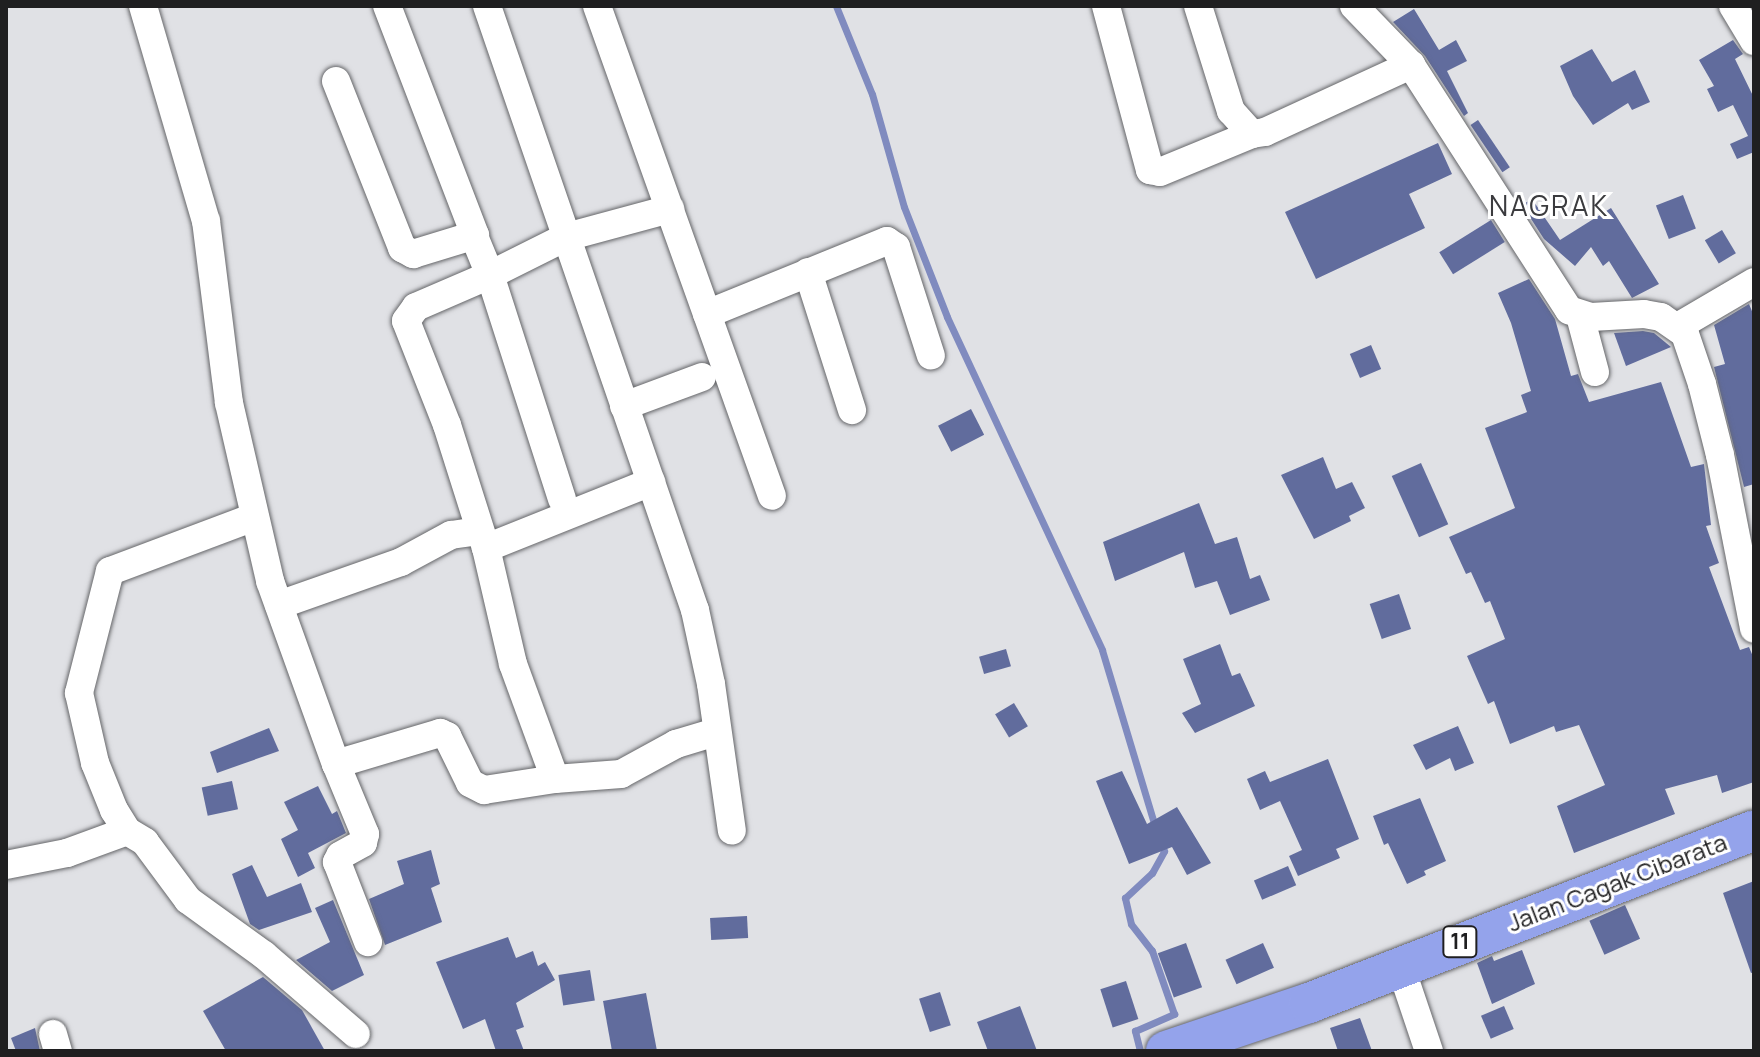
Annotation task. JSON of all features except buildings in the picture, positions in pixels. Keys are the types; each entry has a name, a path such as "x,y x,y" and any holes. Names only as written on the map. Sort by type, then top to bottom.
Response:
{"highway":[{"name":"Jalan Cagak Cibarata","path":"1166,1051 1309,1003 1400,965 1754,830"}],"street":[{"path":"143,6 206,221 229,403 254,517 279,605 336,764 365,834 363,843 340,856 337,862 368,942"},
{"path":"387,6 475,231 474,236 490,275 562,499"},
{"path":"487,6 695,610 711,684 732,831"},
{"path":"597,6 772,496"},
{"path":"1106,6 1150,170 1160,172 1252,134 1265,132 1411,65"},
{"path":"1198,6 1231,111 1252,134"},
{"path":"1354,6 1411,65 1530,247 1556,295 1569,310 1580,316 1644,314 1679,326 1690,342 1706,398 1754,629"},
{"path":"1733,6 1754,41"},
{"path":"336,81 402,248 413,254 474,236"},
{"path":"555,779 513,664 483,540 447,425 406,321 416,307 566,237 670,209"},
{"path":"707,314 879,243 891,243 896,247 931,356"},
{"path":"808,272 852,410"},
{"path":"1679,326 1754,282"},
{"path":"1580,316 1595,372"},
{"path":"624,406 702,377"},
{"path":"279,605 401,562 451,535 483,540 651,482"},
{"path":"254,517 116,567 108,573 79,693 95,763 114,810 127,831 145,842 188,900 264,955 356,1034"},
{"path":"336,764 440,733 447,736 470,783 479,789 621,774 676,744 716,732"},
{"path":"6,865 67,853 127,831"},
{"path":"1400,965 1429,1051"}],"waterway":[{"path":"836,6 872,94 904,207 947,317 1102,650 1156,830"},
{"path":"1140,1051 1135,1031 1174,1014 1152,951 1131,924 1125,898 1152,873 1164,851 1160,842"}],"district":[{"name":"NAGRAK","path":"1549,205"}]}
